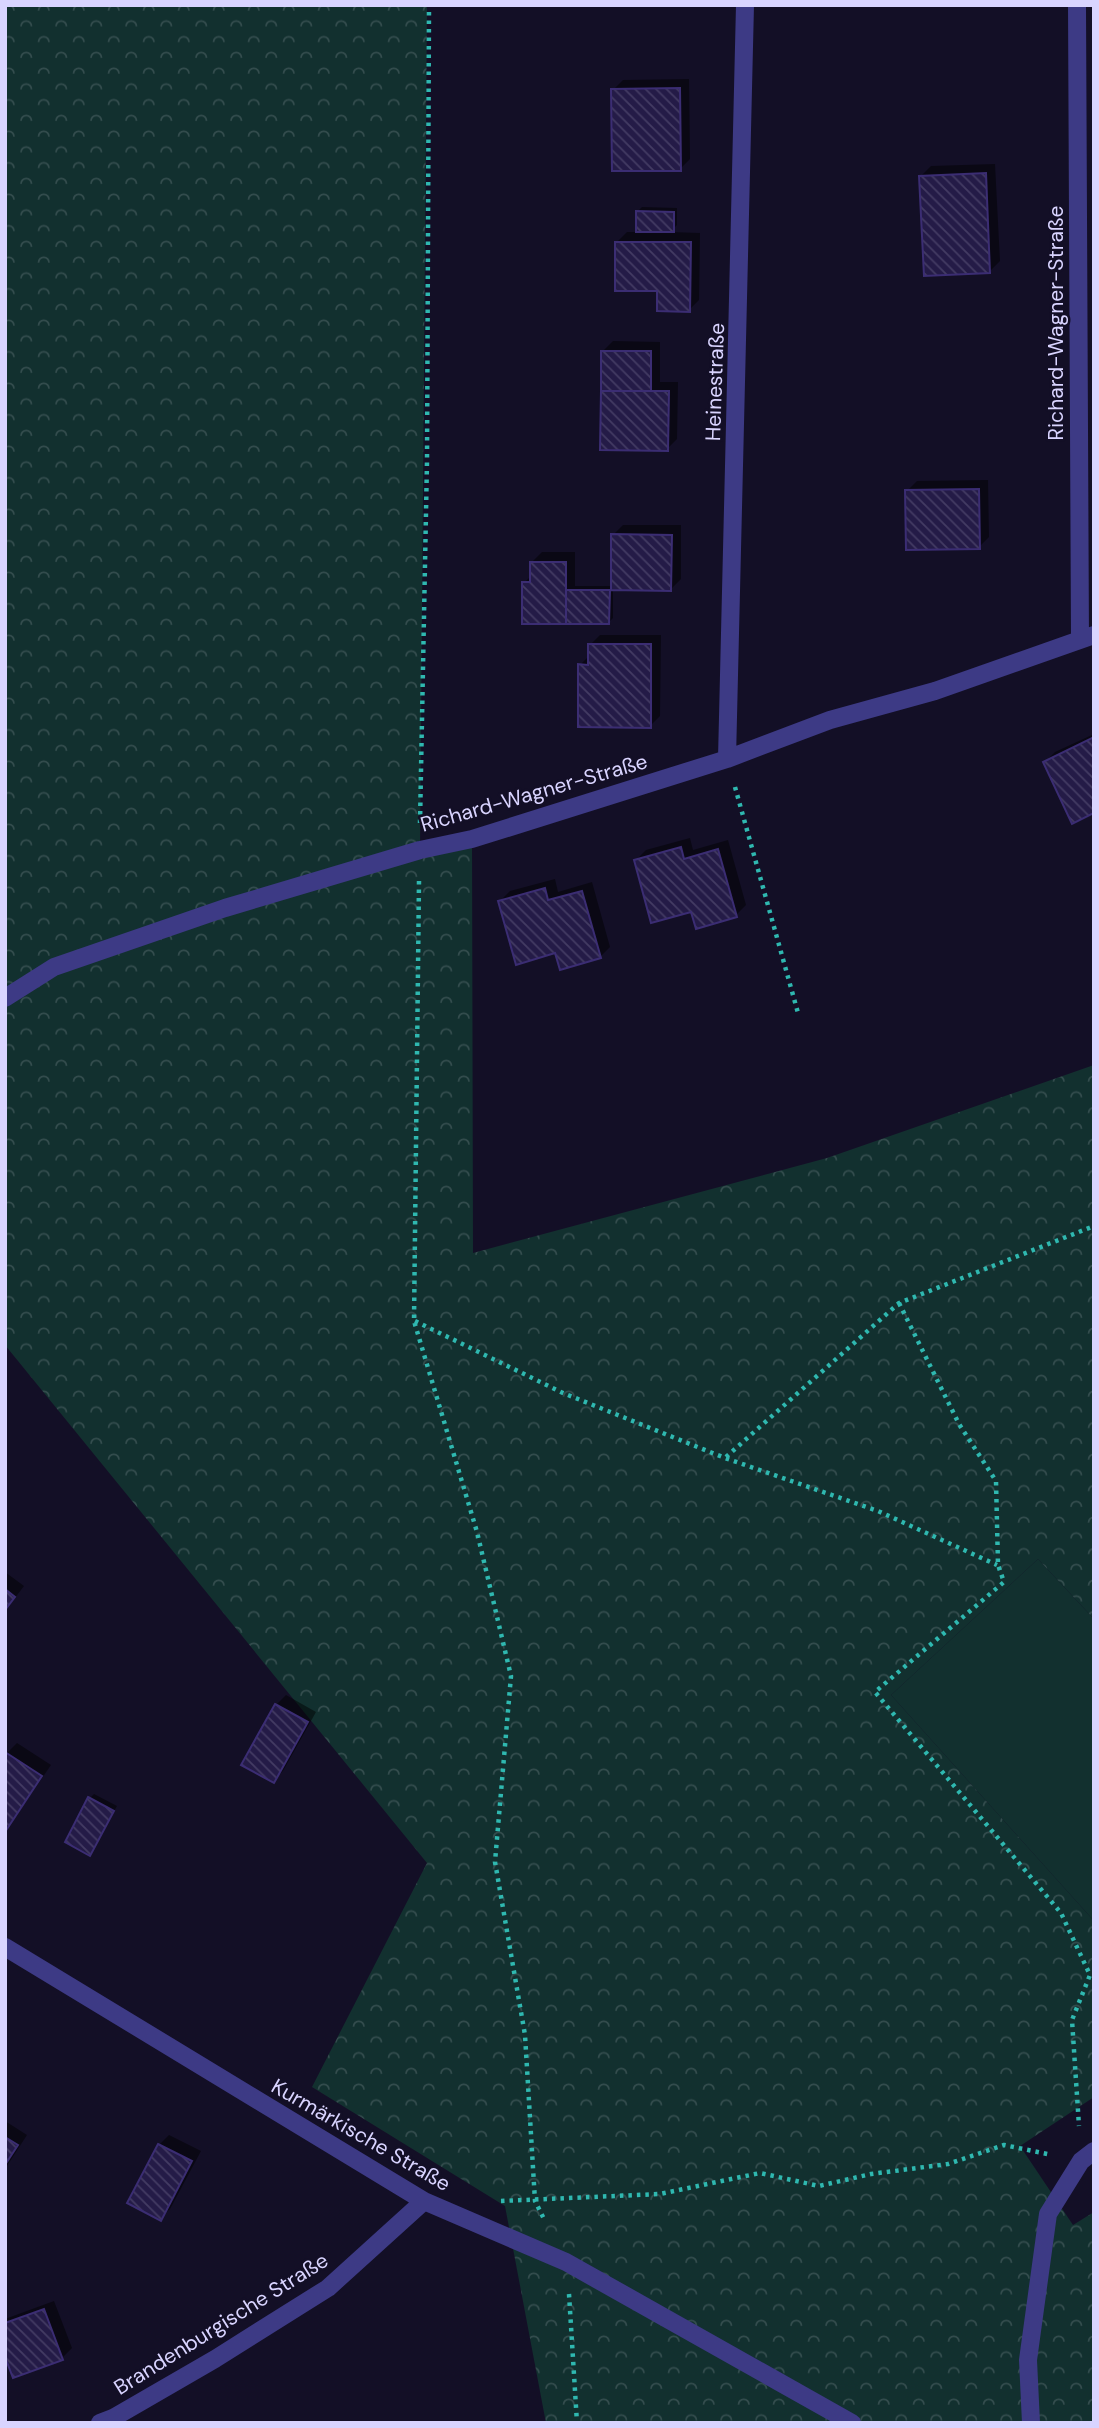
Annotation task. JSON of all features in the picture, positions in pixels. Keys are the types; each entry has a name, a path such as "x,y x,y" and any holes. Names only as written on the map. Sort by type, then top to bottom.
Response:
{"street":[{"name":"Heinestraße","path":"727,759 745,5"},
{"name":"Richard-Wagner-Straße","path":"5,998 54,967 225,908 420,849 472,839 727,759 830,720 935,691 1087,638 1077,5"},
{"name":"Kurmärkische Straße","path":"5,1947 424,2201 566,2262 852,2423"},
{"path":"1031,2423 1028,2360 1048,2214 1088,2156"},
{"name":"Brandenburgische Straße","path":"100,2423 215,2359 328,2288 424,2201"}],"path":[{"path":"429,5 427,448 414,1321 477,1532 512,1676 495,1862 526,2035 535,2201 660,2194 760,2173 819,2186 871,2175 948,2164 1004,2145 1088,2156 1072,2020 1090,1975 1061,1913 875,1692 1004,1582 998,1565 996,1481 959,1424 900,1303"},
{"path":"727,759 798,1013"},
{"path":"725,1458 900,1303 1094,1226"},
{"path":"414,1321 563,1393 725,1458 878,1511 998,1565"},
{"path":"566,2262 578,2423"}],"green space":[{"path":"5,5 427,5 420,849 472,839 473,1253 827,1158 1094,1065 1094,1619 1038,1559 891,1695 1094,1921 1094,2097 1020,2146 1073,2225 1094,2212 1094,2423 546,2423 505,2206 312,2087 427,1863 5,1345"},
{"path":"1038,1559 1094,1619 1094,1921 891,1695"}],"building":[{"path":"680,88 681,171 612,171 611,89"},
{"path":"986,173 990,273 924,276 919,176"},
{"path":"636,211 674,212 674,232 636,232"},
{"path":"615,242 691,242 690,312 657,311 657,291 615,291"},
{"path":"601,351 651,351 651,391 601,391"},
{"path":"601,391 669,391 668,451 600,450"},
{"path":"979,489 980,549 906,550 905,490"},
{"path":"611,534 672,535 671,591 611,590"},
{"path":"530,562 566,562 566,624 522,624 522,582 530,582"},
{"path":"566,590 610,590 609,624 566,624"},
{"path":"588,644 651,644 651,728 578,727 578,664 588,665"},
{"path":"1094,737 1094,813 1072,824 1043,762"},
{"path":"681,847 684,859 718,849 737,917 696,929 691,912 651,923 634,860"},
{"path":"545,888 548,900 582,891 601,958 560,970 555,953 516,965 498,901"},
{"path":"5,1589 15,1597 5,1610"},
{"path":"275,1704 308,1722 274,1783 241,1765"},
{"path":"5,1752 42,1776 5,1832"},
{"path":"88,1797 114,1811 90,1856 65,1842"},
{"path":"5,2137 18,2145 5,2165"},
{"path":"158,2144 192,2161 161,2221 127,2203"},
{"path":"44,2309 63,2360 13,2378 5,2357 5,2323"}]}
